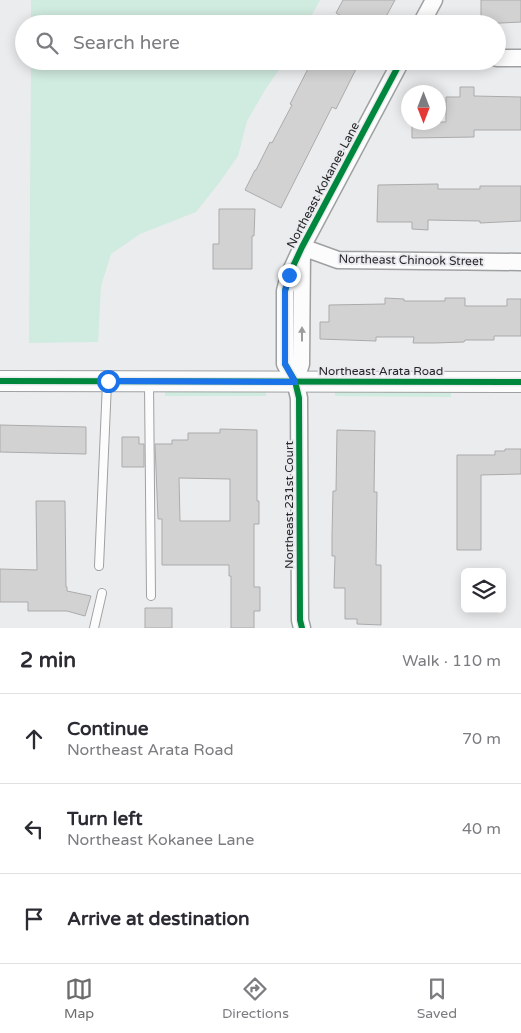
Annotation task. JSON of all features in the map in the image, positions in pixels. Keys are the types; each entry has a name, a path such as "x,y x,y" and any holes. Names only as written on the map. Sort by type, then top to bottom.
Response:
{"street":[{"path":"426,15 434,0"},
{"path":"506,58 521,58"},
{"name":"Northeast Kokanee Lane","path":"295,382 302,364 302,247 396,70"},
{"name":"Northeast Chinook Street","path":"302,247 338,260 521,262"},
{"name":"Northeast Arata Road","path":"0,381 521,382"},
{"name":"Northeast 231st Court","path":"295,382 299,398 300,620 302,628"}],"lane":[{"path":"99,566 108,381"},
{"path":"149,381 151,596"},
{"path":"94,628 102,594"}],"green space":[{"path":"31,0 320,0 312,15 31,15"},
{"path":"31,70 279,70 247,121 238,156 196,212 140,234 111,254 101,286 98,342 29,343"},
{"path":"165,391 266,392 266,396 165,396"},
{"path":"335,392 451,393 451,397 335,396"}],"building":[{"path":"343,0 395,0 387,15 340,15 336,13"},
{"path":"481,0 521,0 521,22 506,23 506,15 481,15"},
{"path":"307,70 356,70 336,109 332,107 281,208 245,190 292,105 290,104"},
{"path":"460,87 474,87 474,96 521,97 521,130 474,130 474,137 412,138 412,130 446,130 446,97 460,97"},
{"path":"438,184 438,189 480,189 480,186 521,186 521,221 480,223 480,221 428,220 428,230 412,229 412,222 377,222 378,185"},
{"path":"219,209 255,209 254,236 252,236 252,269 213,269 213,244 219,244"},
{"path":"385,298 404,299 404,301 445,301 445,298 465,298 465,306 507,306 507,299 521,299 521,336 494,336 494,340 435,343 413,343 414,337 376,337 376,341 320,339 320,322 329,322 329,305 385,304"},
{"path":"0,425 86,427 86,454 0,452"},
{"path":"220,429 257,430 257,501 259,501 259,524 254,524 254,587 260,587 260,611 254,611 254,628 231,628 231,576 229,576 229,565 162,565 162,519 158,519 155,444 172,444 172,440 188,440 188,433 220,433","holes":["179,478 230,479 230,521 180,521"]},
{"path":"337,430 375,431 374,492 377,492 376,565 381,565 381,625 357,624 357,619 345,619 345,588 334,588 335,556 332,556 332,536 333,491 336,491"},
{"path":"122,437 139,437 139,444 144,444 144,467 122,467"},
{"path":"505,449 521,449 521,474 481,475 481,550 457,550 457,455 495,455 495,451 505,451"},
{"path":"36,501 65,501 66,587 67,591 91,596 85,616 67,611 28,611 28,602 0,602 0,569 37,570"},
{"path":"145,608 172,608 172,628 145,628"}],"cycle path":[{"path":"302,628 300,620 299,398 295,381 285,364 285,291 289,275 302,247 396,70"},
{"path":"0,381 521,382"}],"route":[{"path":"108,381 295,382 285,364 285,291 289,275"}]}
